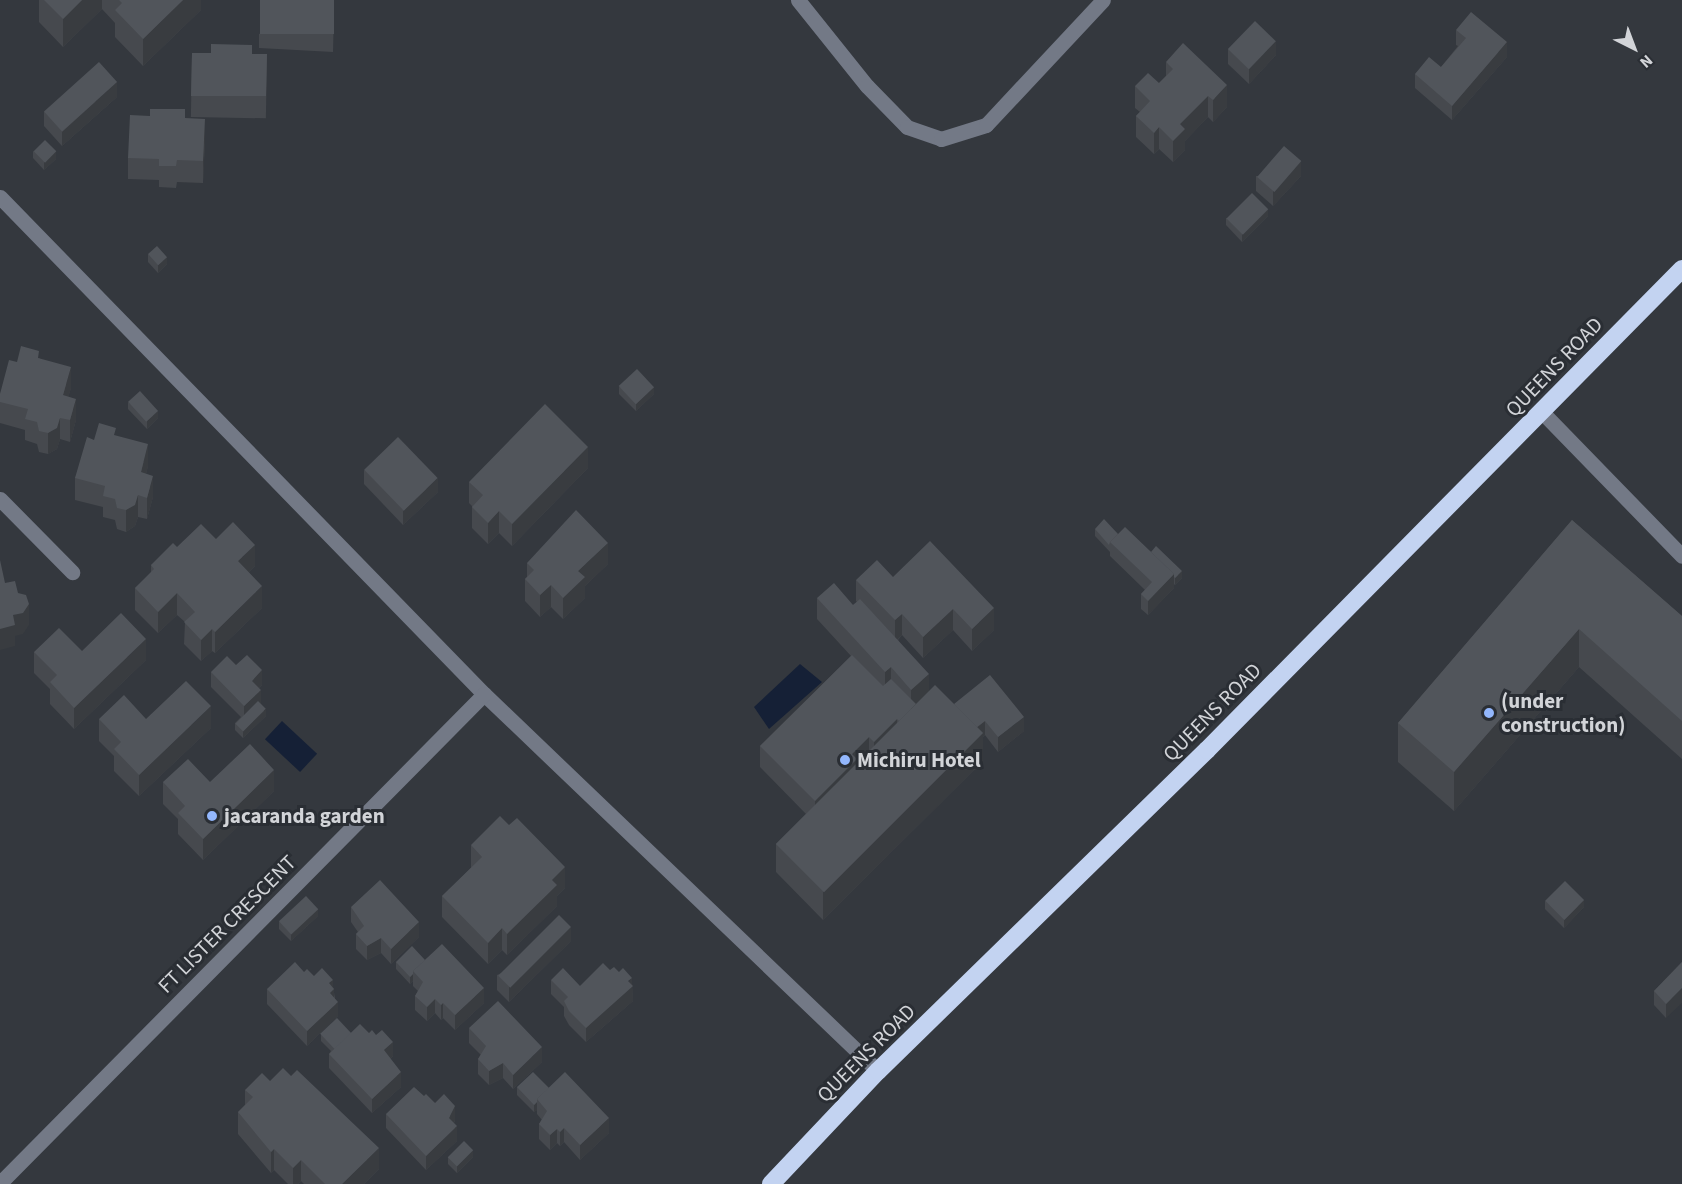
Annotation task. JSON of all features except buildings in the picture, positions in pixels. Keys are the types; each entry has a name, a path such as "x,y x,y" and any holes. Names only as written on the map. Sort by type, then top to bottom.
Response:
{"highway":[{"name":"QUEENS ROAD","path":"771,1184 878,1071 1207,750 1682,269"}],"street":[{"path":"798,0 867,86 906,127 941,139 986,125 1103,0"},
{"path":"0,197 484,694 878,1071"},
{"path":"1541,411 1682,556"},
{"path":"0,499 72,572"},
{"name":"FT LISTER CRESCENT","path":"0,1183 484,694"}],"water":[{"path":"800,664 822,682 769,729 754,707"},
{"path":"282,721 317,754 300,772 265,739"}],"place":[{"name":"(under construction)","path":"1489,713"},
{"name":"Michiru Hotel","path":"845,760"},
{"name":"jacaranda garden","path":"212,816"}]}
